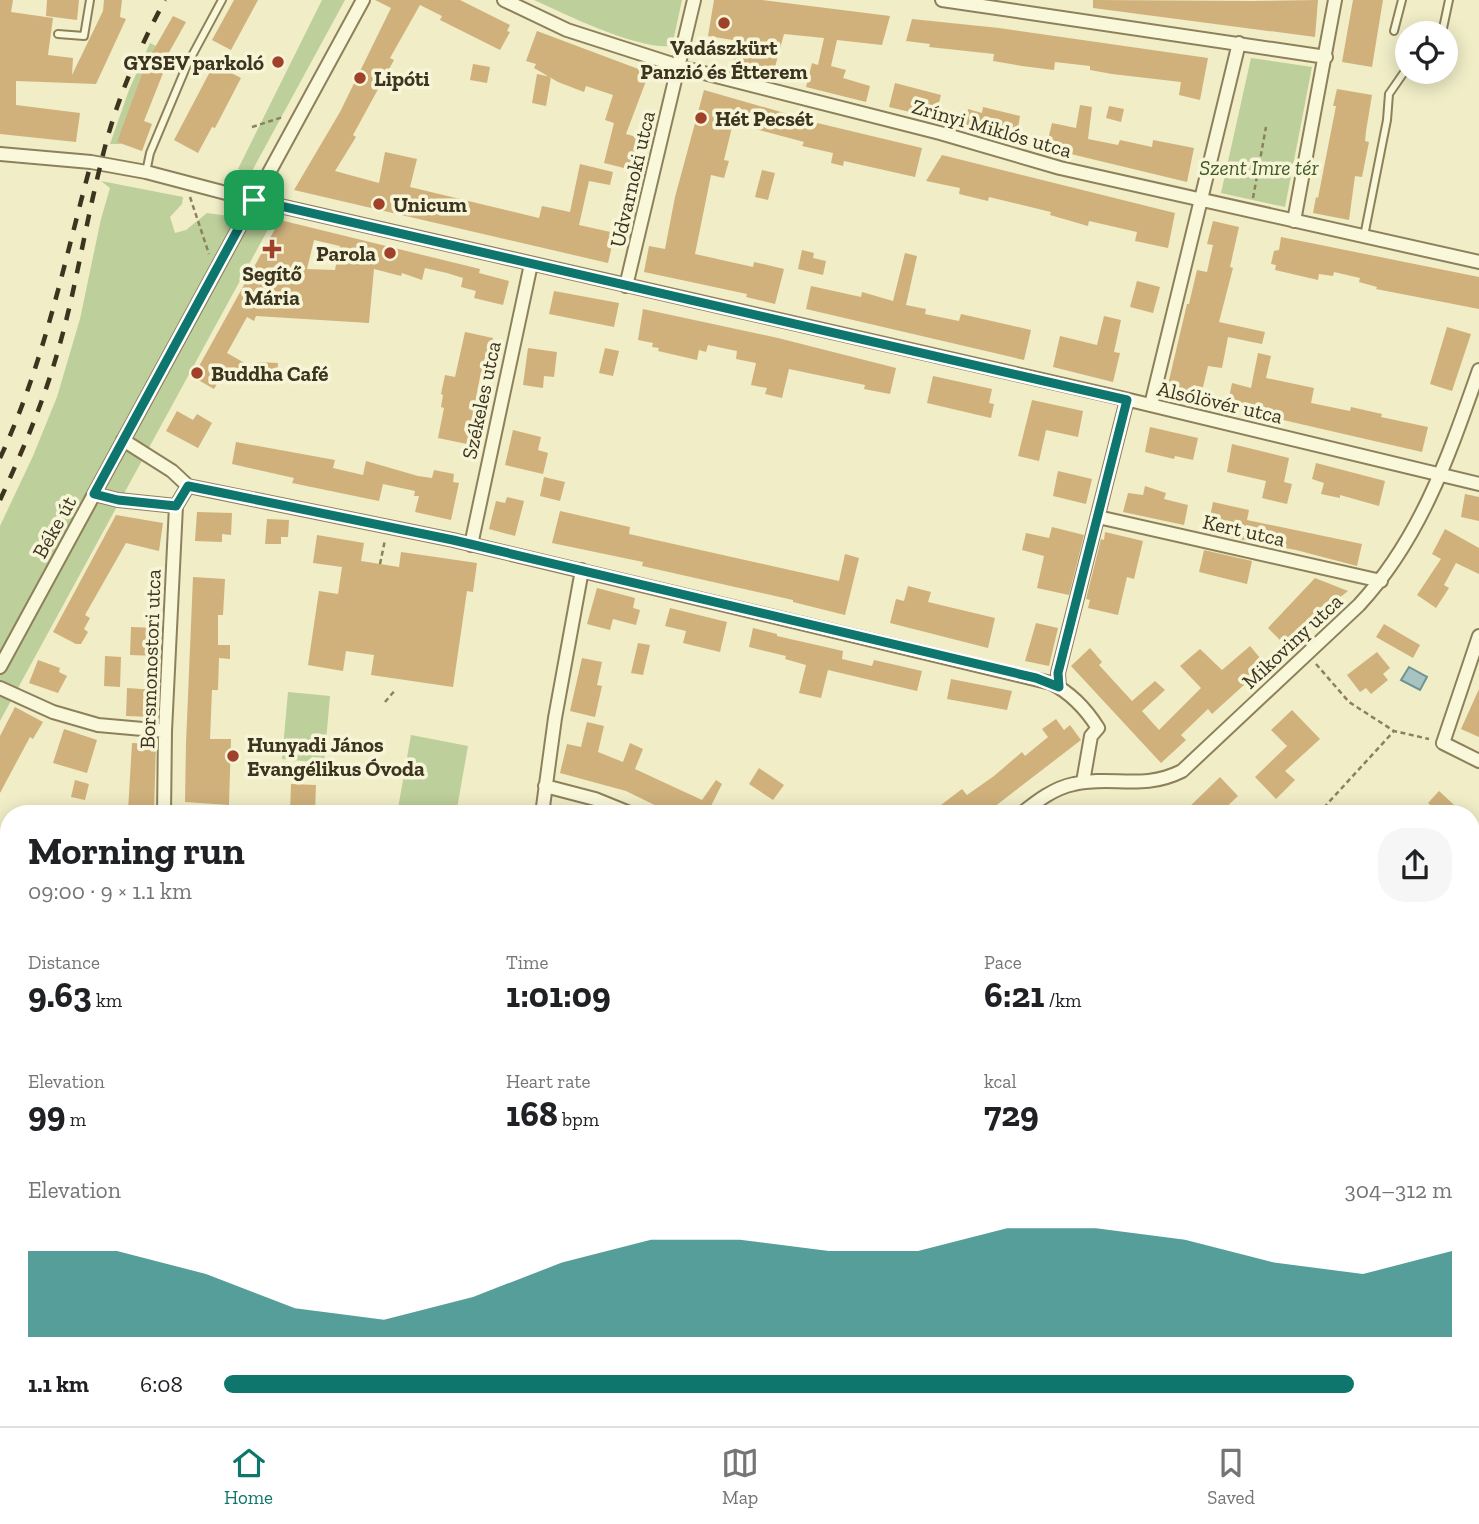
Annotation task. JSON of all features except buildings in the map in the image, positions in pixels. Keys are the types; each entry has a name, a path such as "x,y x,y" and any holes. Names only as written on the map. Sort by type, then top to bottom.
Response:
{"street":[{"name":"Béke út","path":"0,667 363,0"},
{"name":"Zrínyi Miklós utca","path":"504,0 567,30 679,66 940,133 1060,168 1479,262"},
{"name":"Udvarnoki utca","path":"626,286 694,0"},
{"path":"942,0 1326,57"},
{"path":"1043,15 1045,0"},
{"path":"1294,221 1335,0"},
{"path":"1151,405 1239,43"},
{"name":"Alsólövér utca","path":"0,154 91,162 146,172 254,200 1151,405 1479,484"},
{"name":"Székeles utca","path":"471,545 531,264"},
{"name":"Mikoviny utca","path":"1032,805 1055,791 1083,782 1147,782 1164,779 1182,771 1359,605 1381,581 1409,540 1441,474 1479,370"},
{"path":"1059,687 1058,673 1127,400"},
{"path":"123,440 172,471 188,486 582,570 1036,678 1059,687 1084,708 1098,728 1091,736 1083,782"},
{"path":"94,494 118,500 176,506 188,486"},
{"name":"Borsmonostori utca","path":"164,805 176,506"},
{"name":"Kert utca","path":"1098,517 1381,581"},
{"path":"543,805 582,570"},
{"path":"1479,636 1443,743 1479,761"},
{"path":"0,688 53,712 98,725 165,731"},
{"path":"545,786 610,805"}],"lane":[{"path":"58,34 84,36 90,0"},
{"path":"146,172 150,153 187,65 222,0"},
{"path":"1394,31 1402,0"},
{"path":"1445,21 1450,0"},
{"path":"1364,236 1387,120 1389,94 1396,84"}],"path":[{"path":"252,127 286,116"},
{"path":"1251,211 1266,127"},
{"path":"189,194 210,258"},
{"path":"380,564 385,536"},
{"path":"1305,653 1349,702 1394,731 1443,743"},
{"path":"384,702 396,689"},
{"path":"1326,805 1394,731"}],"green space":[{"path":"322,0 345,0 252,171 249,174 238,169"},
{"path":"534,0 682,0 672,46 658,46 622,37"},
{"path":"150,43 156,46 146,63 118,142 122,144 110,144 129,90"},
{"name":"Szent Imre tér","path":"1251,58 1312,67 1285,207 1221,193"},
{"path":"101,181 183,197 182,204 170,217 175,233 186,230 207,213 272,222 0,721 0,526 57,397 80,319 110,188"},
{"path":"288,692 330,696 324,763 282,759"},
{"path":"411,735 468,746 458,805 399,805"}],"water":[{"path":"1409,667 1427,677 1420,690 1401,680"}],"railway":[{"path":"0,500 34,422 55,361 106,142 136,59 165,0"},
{"path":"0,458 41,350 91,163"}],"place":[{"name":"Vadászkürt Panzió és Étterem","path":"724,23"},
{"name":"GYSEV parkoló","path":"278,62"},
{"name":"Lipóti","path":"360,78"},
{"name":"Hét Pecsét","path":"701,118"},
{"name":"Unicum","path":"379,204"},
{"name":"Segítő Mária","path":"272,249"},
{"name":"Parola","path":"390,253"},
{"name":"Buddha Café","path":"197,373"},
{"name":"Hunyadi János Evangélikus Óvoda","path":"233,756"}],"route":[{"path":"254,200 1127,400 1058,673 1059,687 1036,678 453,540 188,486 176,506 118,500 94,494 254,200"}]}
